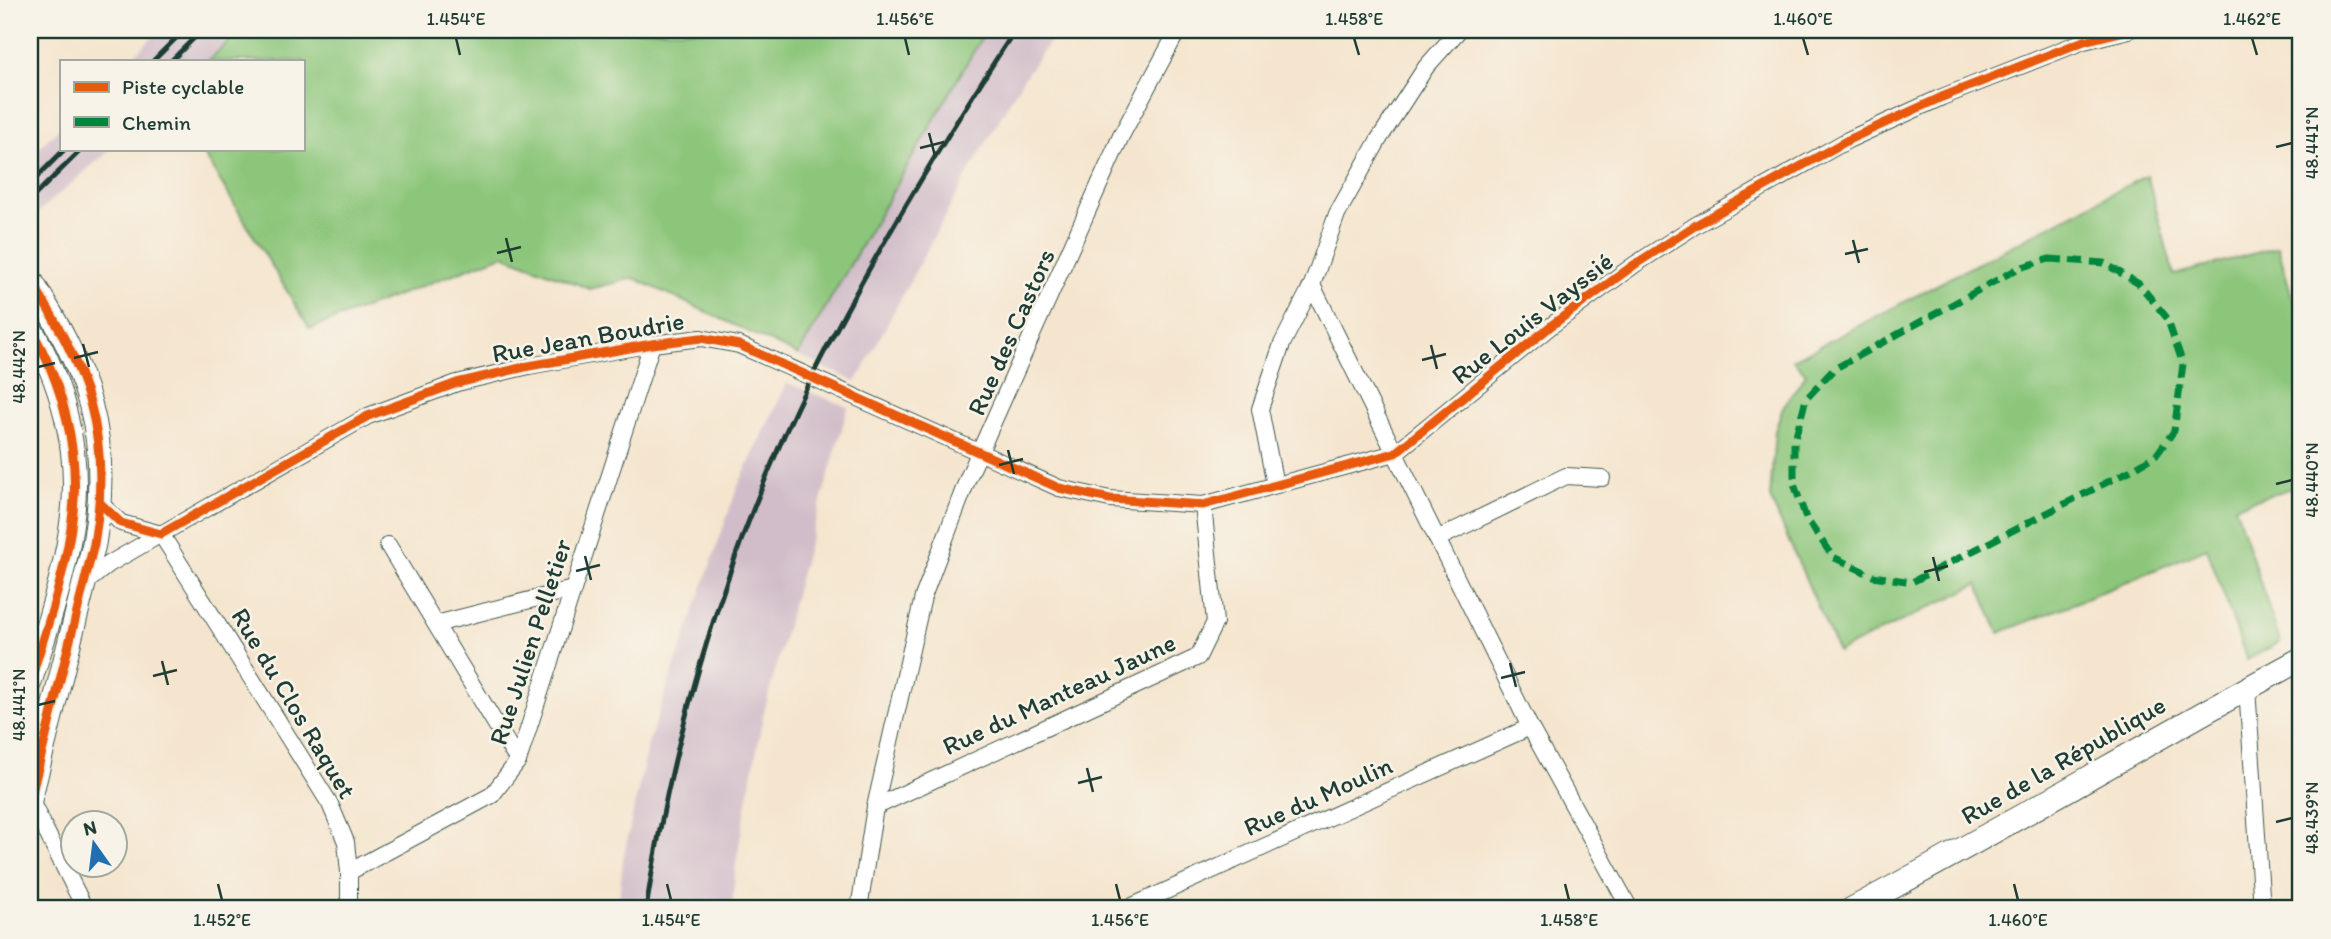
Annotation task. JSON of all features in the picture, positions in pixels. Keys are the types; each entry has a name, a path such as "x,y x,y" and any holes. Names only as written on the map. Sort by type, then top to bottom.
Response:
{"main road":[{"path":"30,279 63,333 89,398 100,452 101,504 30,800"},
{"path":"30,328 61,395 68,429 74,488 74,512 68,543 30,682"},
{"name":"Rue de la République","path":"1852,909 1933,867 2301,659"}],"street":[{"name":"Rue des Castors","path":"859,909 875,807 923,597 968,478 1121,136 1178,30"},
{"path":"1275,485 1261,409 1282,344 1312,285 1337,214 1379,139 1426,67 1459,30"},
{"name":"Rue Louis Vayssié","path":"980,455 1059,488 1110,499 1203,505 1395,453 1552,325 1634,265 1696,225 1849,140 1942,97 2084,41 2129,30"},
{"path":"1312,285 1530,727 1630,909"},
{"name":"Rue Jean Boudrie","path":"84,583 109,564 368,416 457,383 529,366 652,344 701,338 739,345 980,455"},
{"name":"Rue Julien Pelletier","path":"349,872 492,796 518,761 652,344"},
{"path":"1437,539 1566,477 1602,478"},
{"path":"101,504 121,523 161,534"},
{"name":"Rue du Manteau Jaune","path":"875,807 1198,657 1216,622 1203,505"},
{"name":"Rue du Clos Raquet","path":"161,534 330,804 346,842 349,909"},
{"path":"388,545 518,761"},
{"path":"436,624 573,589"},
{"path":"2247,688 2262,909"},
{"name":"Rue du Moulin","path":"1126,909 1530,727"},
{"path":"30,800 85,909"}],"shaded area":[{"path":"160,30 241,30 209,60 129,60"},
{"path":"986,30 1058,30 1021,82 965,179 856,382 798,355"},
{"path":"60,127 60,150 110,150 30,219 30,157"},
{"path":"787,383 848,407 763,716 736,862 732,909 618,909 623,859 648,744 737,488"}],"green space":[{"path":"241,30 986,30 798,355 634,278 590,289 503,255 310,329 202,150 304,150 304,60 209,60"},
{"path":"2147,175 2174,275 2278,247 2301,328 2301,485 2235,506 2280,642 2247,660 2207,548 1999,633 1978,584 1838,652 1770,498 1775,431 1783,407 1806,374 1793,360"}],"railway":[{"path":"154,60 184,30"},
{"path":"172,60 202,30"},
{"path":"646,909 672,772 689,704 731,569 782,439 812,376 883,244 1015,30"},
{"path":"30,184 64,150"},
{"path":"30,200 81,150"}],"marked path":[{"path":"2049,259 2104,263 2139,284 2167,318 2183,364 2174,431 2157,454 2133,469 1912,582 1873,576 1833,557 1806,518 1794,484 1794,442 1806,399 1834,369 2019,268 2049,259"}],"cycle path":[{"path":"101,504 121,523 161,534 368,416 457,383 529,366 701,338 739,345 1059,488 1110,499 1203,505 1395,453 1552,325 1634,265 1696,225 1848,140 1942,97 2084,41 2129,30"},
{"path":"30,279 67,343 80,374 97,436 100,469 94,544 30,800"},
{"path":"30,328 60,393 74,465 70,533 61,576 30,682"}]}
